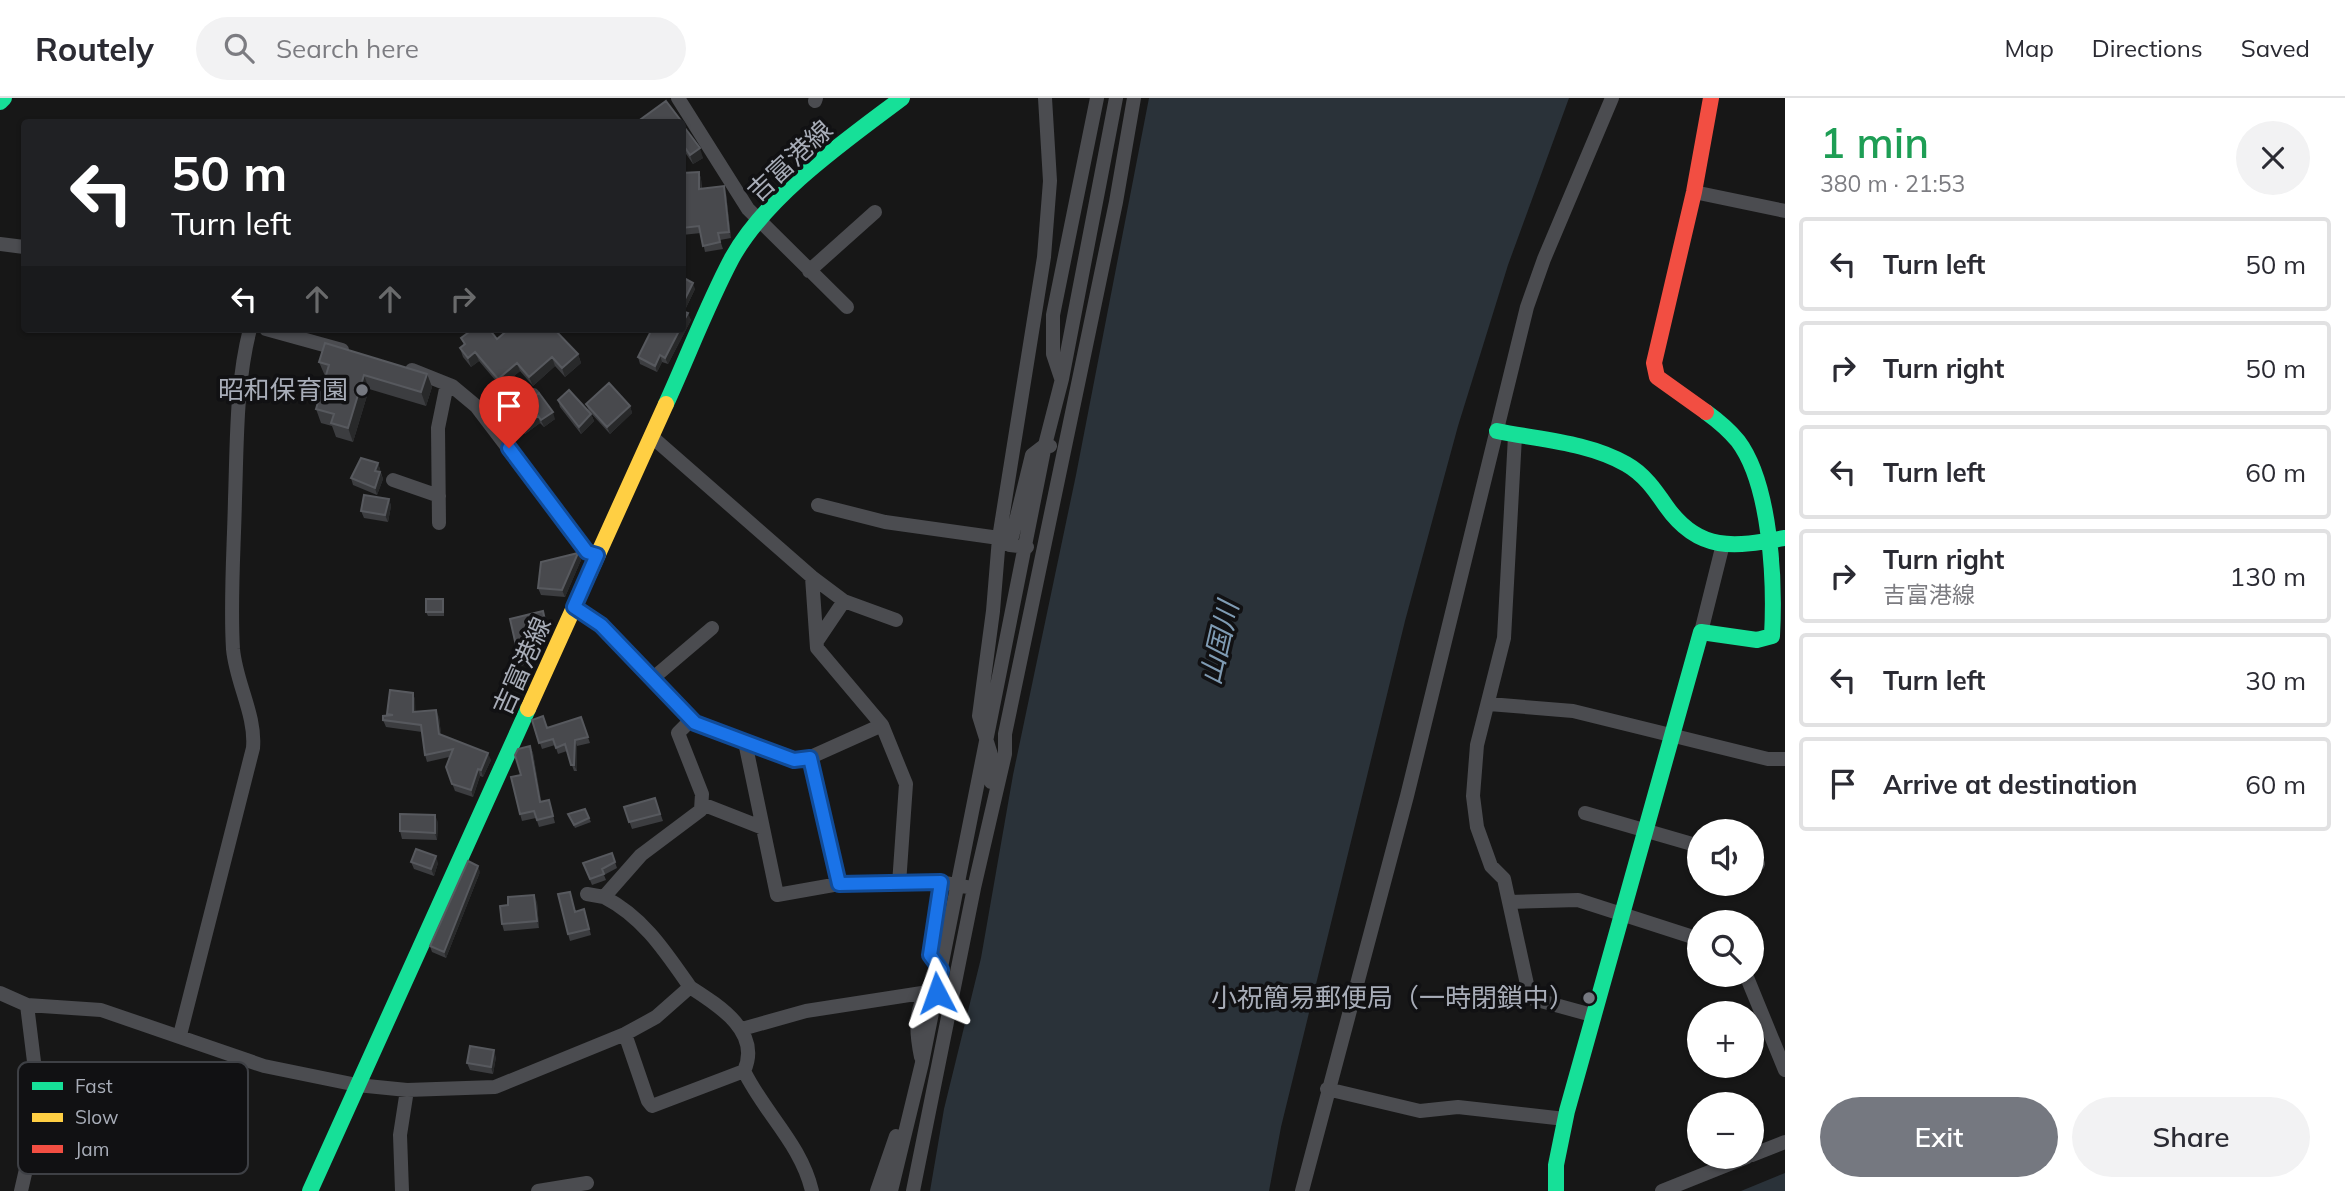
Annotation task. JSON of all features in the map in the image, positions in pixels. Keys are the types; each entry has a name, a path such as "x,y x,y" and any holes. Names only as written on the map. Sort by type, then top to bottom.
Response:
{"street":[{"path":"678,98 748,209 847,307"},
{"name":"吉富港線","path":"310,1191 721,279 740,246 761,220 815,165 902,98"},
{"path":"986,839 993,761 979,716 1040,279 1050,181 1045,98"},
{"path":"1062,379 1054,354 1053,315 1097,98"},
{"path":"913,1191 986,839 1034,553 1045,445 1074,322 1097,186 1116,98"},
{"path":"891,1191 922,1063 1022,572 1034,553 1063,457 1116,202 1133,98"},
{"path":"1302,1191 1326,1089 1407,796 1533,287 1612,98"},
{"path":"1701,632 1757,640 1772,636 1779,593 1754,473 1738,440 1657,377 1654,363 1694,192 1711,98"},
{"path":"1105,148 1123,150"},
{"path":"1079,185 1097,186"},
{"path":"1694,192 1715,194 1785,211"},
{"path":"1074,322 1084,305 1107,216 1116,202"},
{"path":"809,271 875,212"},
{"path":"0,244 21,247"},
{"path":"1040,279 1080,284"},
{"path":"1074,322 1092,320"},
{"path":"180,1035 253,748 253,734 240,688 233,646 237,449 245,349 249,333"},
{"path":"281,333 358,354"},
{"path":"397,365 447,384 476,406 587,552 597,555"},
{"path":"439,523 438,428 447,384"},
{"path":"494,427 533,395"},
{"path":"1496,431 1597,453 1625,463 1644,477 1665,500 1680,524 1701,539 1723,544 1785,538"},
{"path":"651,436 812,577 844,601 896,620"},
{"path":"1515,436 1504,638 1489,704 1476,745 1473,808 1491,866 1504,879 1530,999 1592,1015"},
{"path":"1005,541 1032,455 1045,445"},
{"path":"1045,445 1063,457"},
{"path":"393,480 439,496"},
{"path":"818,505 885,522 1005,541 1034,553"},
{"path":"1556,1191 1565,1119 1592,1015 1676,735 1723,544"},
{"path":"812,577 817,648 882,725 906,784 899,884"},
{"path":"817,642 844,601"},
{"path":"574,607 601,625 695,723"},
{"path":"652,679 712,628"},
{"path":"1489,704 1573,711 1768,759 1785,759"},
{"path":"604,897 641,855 701,810 702,794 678,733 689,722 794,760 810,758 882,725"},
{"path":"745,742 777,895 839,884 941,882 974,888"},
{"path":"810,758 839,884"},
{"path":"702,804 763,828"},
{"path":"1585,813 1687,843"},
{"path":"941,882 930,955 941,970 958,972"},
{"path":"587,894 604,897 628,909 666,952 690,986 743,1028 750,1060 744,1071 652,1106 625,1034"},
{"path":"1509,902 1578,900 1687,935"},
{"path":"922,1063 915,1032 922,993 941,970"},
{"path":"0,993 27,1005 101,1010 264,1066 357,1086 407,1090 495,1087 625,1034 656,1017 690,986"},
{"path":"1751,987 1785,1070"},
{"path":"743,1028 806,1010 922,993"},
{"path":"27,1005 34,1062"},
{"path":"744,1071 758,1098 792,1140 807,1168 812,1191"},
{"path":"1326,1089 1420,1111 1458,1107 1565,1119"},
{"path":"402,1191 400,1135 407,1090"},
{"path":"877,1191 897,1133 908,1122"},
{"path":"1764,1150 1785,1142"},
{"path":"1662,1191 1717,1169"},
{"path":"538,1191 587,1183"}],"water":[{"name":"山国川","path":"1149,98 1569,98 1508,265 1458,426 1405,621 1281,1127 1269,1191 930,1191 944,1109 981,958 1013,775 1076,475"},
{"path":"1785,1173 1785,1191 1741,1191"}],"building":[{"path":"666,101 680,119 641,119"},
{"path":"686,129 700,148 690,155 686,149"},
{"path":"699,172 699,189 724,186 729,232 718,233 720,242 703,246 699,226 686,228 686,173"},
{"path":"686,279 693,283 686,297"},
{"path":"468,333 492,333 497,339 504,333 558,333 578,354 562,368 552,357 529,377 517,363 498,379 475,352 468,358 460,348 465,344 461,338"},
{"path":"650,333 678,333 665,358 660,355 655,366 638,357"},
{"path":"325,343 427,374 421,392 364,375 348,428 331,423 334,414 316,409 329,365 319,362"},
{"path":"609,383 630,406 607,427 586,404"},
{"path":"569,390 591,414 579,427 558,400"},
{"path":"539,393 553,412 541,420 538,416 523,427 513,414"},
{"path":"361,458 378,463 375,471 380,472 375,488 351,478"},
{"path":"364,495 389,499 385,515 361,511"},
{"path":"578,553 562,590 538,588 541,562"},
{"path":"426,599 443,599 443,612 426,612"},
{"path":"543,611 546,625 531,628 532,635 526,636 530,656 519,659 510,619"},
{"path":"390,690 413,693 413,712 436,710 439,734 488,753 481,770 478,769 471,790 452,784 446,767 453,749 425,755 421,725 383,720 383,716 393,715 387,714"},
{"path":"543,716 547,728 581,717 588,737 575,740 574,765 571,765 565,744 556,748 553,739 539,743 532,720"},
{"path":"530,746 540,802 549,800 553,816 537,820 534,811 520,814 511,777 521,775 515,755 518,749"},
{"path":"655,798 660,814 629,822 624,807"},
{"path":"585,809 589,818 574,825 568,814"},
{"path":"400,814 435,815 435,833 400,831"},
{"path":"416,849 436,856 431,869 411,862"},
{"path":"612,853 615,862 602,869 604,874 590,879 583,863"},
{"path":"468,861 478,866 444,952 430,946"},
{"path":"570,892 575,912 584,909 589,929 568,934 558,894"},
{"path":"534,895 537,921 502,924 500,906 508,905 508,897"},
{"path":"470,1046 494,1050 491,1067 467,1063"}],"traffic: fast":[{"path":"0,102 4,98"},
{"path":"666,404 723,276 747,235 765,212 809,170 902,98"},
{"path":"1556,1191 1556,1165 1567,1111 1701,632 1757,640 1772,636 1771,562 1758,482 1738,441 1706,412"},
{"path":"1497,431 1579,446 1626,464 1649,483 1678,521 1705,539 1734,544 1785,538"},
{"path":"310,1191 528,709"}],"traffic: slow":[{"path":"528,709 666,404"}],"traffic: jam":[{"path":"1706,412 1657,377 1654,363 1694,192 1711,98"}],"place":[{"name":"昭和保育園","path":"362,390"},
{"name":"小祝簡易郵便局（一時閉鎖中）","path":"1589,998"}],"route":[{"path":"509,448 587,552 597,555 574,607 601,625 695,723 794,760 810,758 839,884 941,882 930,955 941,970 937,993"}]}
